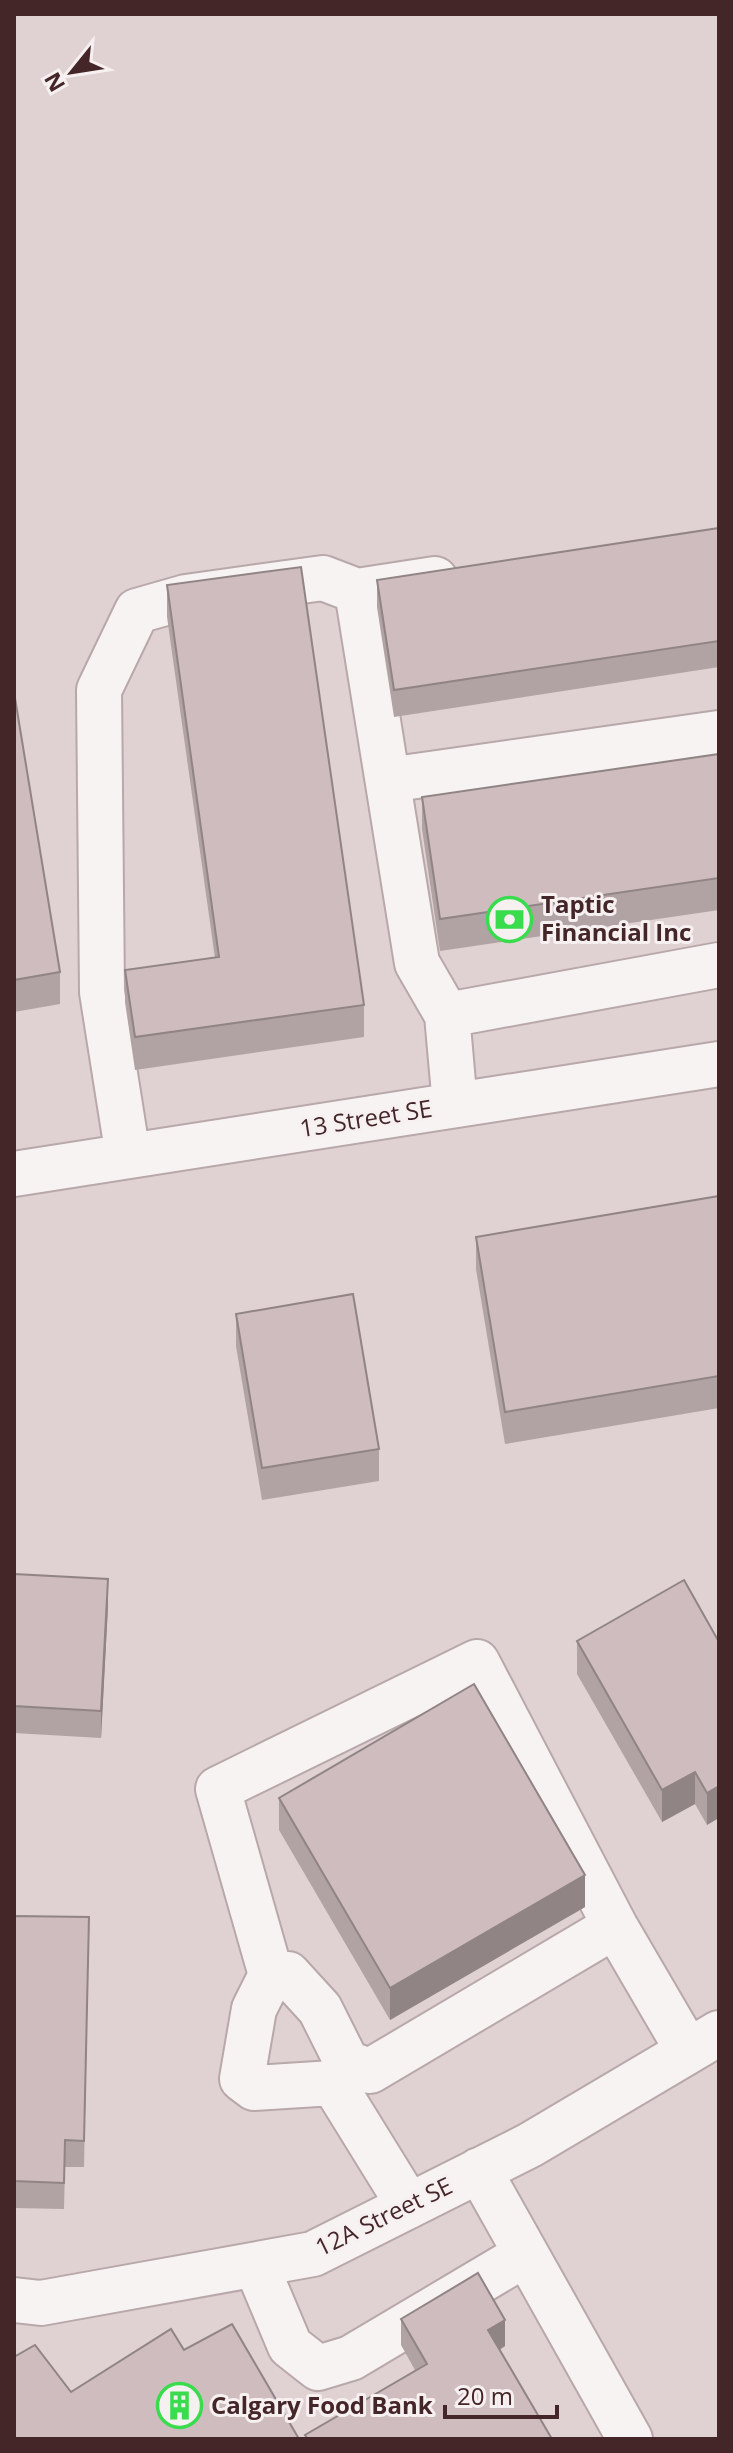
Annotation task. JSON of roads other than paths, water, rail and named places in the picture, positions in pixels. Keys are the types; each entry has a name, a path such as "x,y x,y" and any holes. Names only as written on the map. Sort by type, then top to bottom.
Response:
{"street":[{"path":"128,1156 102,992 99,690 137,611 186,597 323,578 357,591 467,574"},
{"path":"357,591 417,963 447,1015 455,1105"},
{"path":"388,780 719,733"},
{"path":"447,1015 719,965"},
{"name":"13 Street SE","path":"14,1174 719,1064"},
{"path":"615,1926 370,2071 254,2088 242,2079 254,2009 271,1975 218,1789 477,1662 615,1926 704,2042"},
{"path":"271,1975 288,1974 320,2009 340,2073 409,2206"},
{"name":"12A Street SE","path":"14,2300 41,2303 313,2254 530,2145 704,2042"},
{"path":"479,2170 630,2439"},
{"path":"256,2265 290,2346 318,2368 351,2358 526,2254"}],"place":[{"name":"Taptic Financial Inc","path":"510,919"},
{"name":"Calgary Food Bank","path":"180,2406"}]}
